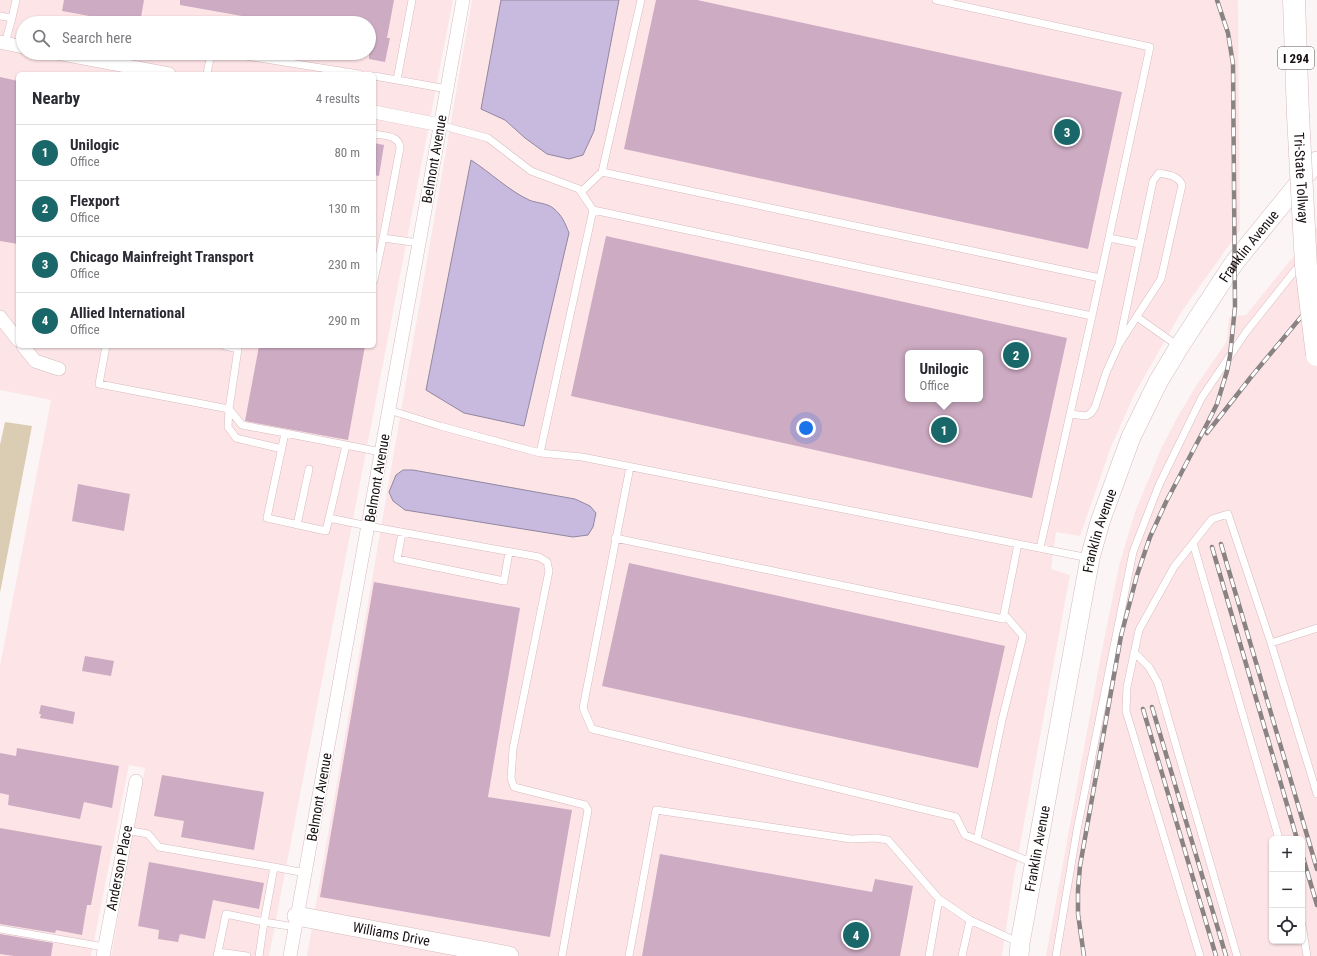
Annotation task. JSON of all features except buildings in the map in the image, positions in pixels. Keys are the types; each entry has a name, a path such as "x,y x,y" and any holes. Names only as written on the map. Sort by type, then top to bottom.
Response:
{"highway":[{"name":"Tri-State Tollway","path":"1294,0 1306,266 1317,355"}],"main road":[{"name":"Franklin Avenue","path":"1020,949 1034,863 1090,558 1100,522 1131,437 1158,382 1234,262 1317,161"},
{"name":"Williams Drive","path":"296,922 506,956"}],"street":[{"name":"Belmont Avenue","path":"290,956 463,0"},
{"path":"2,43 16,46"},
{"path":"114,60 149,72"},
{"path":"376,112 440,125"},
{"path":"0,318 16,338"},
{"path":"25,348 35,361 59,369"},
{"name":"Anderson Place","path":"103,951 136,781"}],"lane":[{"path":"2,43 12,18 16,0"},
{"path":"397,80 412,0"},
{"path":"581,192 602,172 641,0"},
{"path":"936,0 1150,47 1040,548"},
{"path":"0,16 12,18"},
{"path":"207,72 210,60"},
{"path":"271,60 346,72"},
{"path":"376,76 447,88"},
{"path":"440,125 488,138 531,171 578,189 594,210 1092,316"},
{"path":"376,134 393,137 398,140 400,144 376,271"},
{"path":"602,172 1100,278"},
{"path":"1070,414 1086,416 1091,413 1095,407 1106,374 1119,344 1161,279 1182,185 1180,180 1176,177 1159,173 1155,176 1153,181 1119,344"},
{"path":"540,452 594,210"},
{"path":"383,238 419,244"},
{"path":"1109,238 1140,244"},
{"path":"1056,956 1077,830 1133,552 1159,485 1202,397 1246,332 1312,248"},
{"path":"1137,317 1179,347"},
{"path":"106,348 99,384 229,409 242,425 381,452"},
{"path":"234,348 238,349 229,409 228,427 236,438 282,449"},
{"path":"389,410 440,426 540,452 582,457 1090,558"},
{"path":"285,434 267,518 326,531 346,445"},
{"path":"630,467 583,708 592,729 956,817 965,835 1034,863"},
{"path":"297,525 309,469"},
{"path":"1200,956 1126,712 1127,687 1139,630 1174,567 1212,519 1228,514 1271,643 1317,794"},
{"path":"329,518 539,557 547,562 549,571 513,749 511,778 514,787 585,804 588,810 562,956"},
{"path":"402,532 397,559 504,581 509,552"},
{"path":"615,538 1003,619 1018,544"},
{"path":"1193,543 1277,836"},
{"path":"977,840 1002,720 1023,636 1004,614"},
{"path":"1271,643 1317,628"},
{"path":"1134,652 1149,667 1158,683 1237,956"},
{"path":"629,956 656,810 851,839 876,838 888,840 939,899 970,920 1020,949"},
{"path":"126,830 148,834 159,847 274,868 305,872"},
{"path":"258,956 274,868"},
{"path":"929,956 939,899"},
{"path":"247,956 218,954 226,914 264,922 296,922"},
{"path":"962,956 970,920"},
{"path":"0,929 103,951"},
{"path":"1305,944 1307,956"}],"shaded area":[{"path":"0,0 453,0 269,956 111,956 145,768 129,765 91,956 0,956 0,666 51,400 0,390"},
{"path":"472,0 1238,0 1240,230 1182,311 1135,393 1111,447 1080,536 1056,532 1051,569 1070,575 1013,883 1002,956 307,956"},
{"path":"501,0 619,0 594,131 583,155 569,159 547,154 525,138 505,120 481,109"},
{"path":"471,160 521,196 553,208 561,216 569,233 524,426 464,413 426,390"},
{"path":"1317,227 1317,956 1046,956 1100,660 1119,566 1135,512 1161,449 1194,389 1227,341 1229,317 1246,315"},
{"path":"5,422 32,426 0,593 0,445"},
{"path":"403,470 413,470 575,499 590,506 596,513 593,527 588,535 573,537 405,510 393,501 389,492 396,475"}],"railway":[{"path":"1084,956 1078,914 1080,866 1121,636 1137,575 1150,537 1166,502 1217,404 1230,356 1235,307 1233,64 1228,33 1217,0"},
{"path":"1207,433 1251,377 1317,298"},
{"path":"1221,544 1317,869"},
{"path":"1212,547 1296,836"},
{"path":"1152,707 1226,956"},
{"path":"1143,709 1216,956"},
{"path":"1305,864 1317,905"}],"place":[{"name":"Chicago Mainfreight Transport","path":"1067,132"},
{"name":"Flexport","path":"1016,355"},
{"name":"Unilogic","path":"944,430"},
{"name":"Allied International","path":"856,935"}]}
